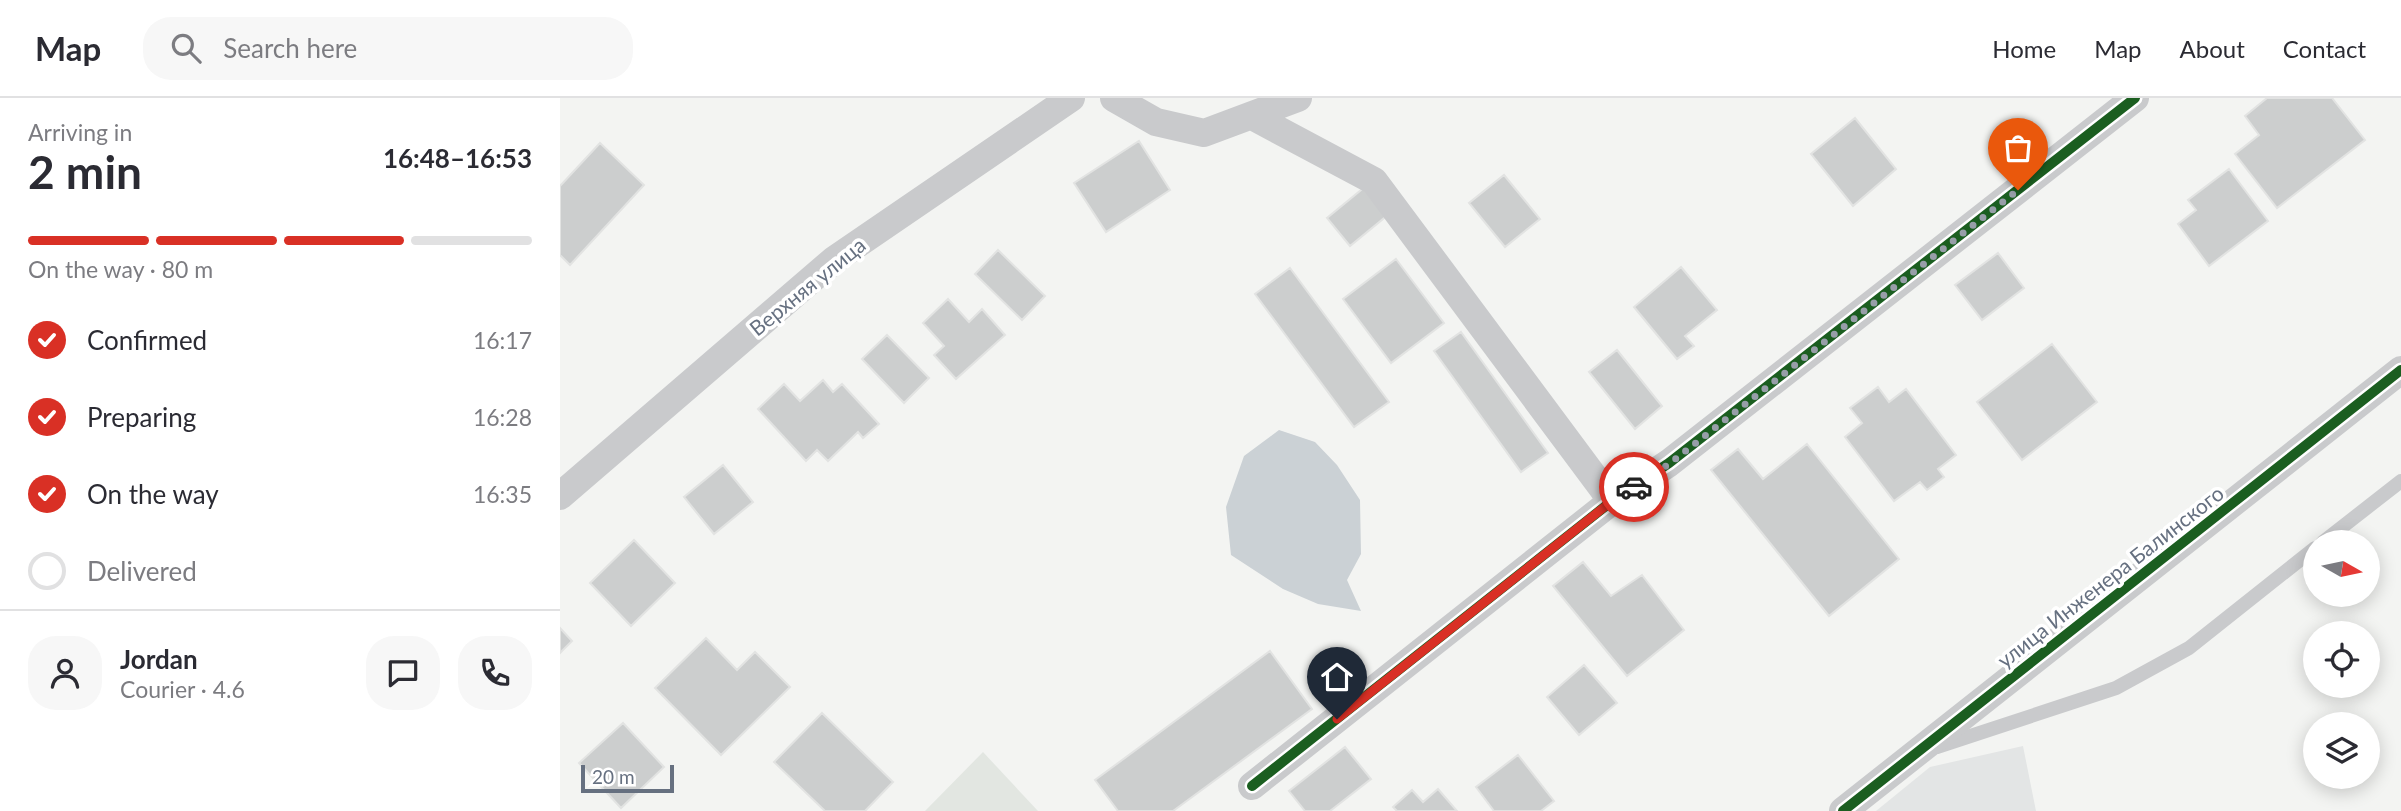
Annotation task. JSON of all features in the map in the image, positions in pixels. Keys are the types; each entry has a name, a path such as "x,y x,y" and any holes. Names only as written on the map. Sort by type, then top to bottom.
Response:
{"street":[{"name":"Верхняя улица","path":"560,496 834,260 1071,98"},
{"path":"1115,98 1156,122 1203,133 1297,98"},
{"path":"1252,786 1612,501 1669,464 2134,98"},
{"path":"1252,116 1374,181 1612,501"},
{"name":"улица Инженера Балинского","path":"1843,811 2401,370"}],"lane":[{"path":"2338,530 2401,481"},
{"path":"1916,754 2116,688 2189,648 2303,558"}],"shaded area":[{"path":"1279,430 1315,442 1337,465 1360,500 1361,554 1347,580 1361,611 1318,604 1283,589 1231,555 1226,507 1244,456"},
{"path":"2023,746 2036,811 1876,811 1930,767"},
{"path":"983,752 1038,811 925,811"}],"building":[{"path":"2267,98 2332,98 2365,140 2277,208 2235,154 2259,135 2245,116"},
{"path":"1855,118 1896,169 1853,206 1811,154"},
{"path":"1139,141 1170,190 1106,232 1074,183"},
{"path":"600,143 644,185 570,265 560,255 560,186"},
{"path":"2229,169 2268,221 2209,266 2178,224 2196,210 2188,200"},
{"path":"1504,175 1540,219 1505,247 1469,203"},
{"path":"1366,186 1389,214 1350,246 1327,218"},
{"path":"998,250 1045,296 1022,320 975,274"},
{"path":"1998,253 2024,288 1982,320 1955,285"},
{"path":"1396,259 1444,323 1391,363 1343,299"},
{"path":"1681,267 1717,310 1685,336 1694,346 1677,359 1634,307"},
{"path":"1290,268 1389,402 1354,427 1255,294"},
{"path":"948,299 969,322 982,309 1005,335 956,379 934,355 944,346 923,323"},
{"path":"1461,332 1548,453 1521,472 1434,351"},
{"path":"887,335 929,378 904,403 862,359"},
{"path":"2052,344 2097,402 2022,460 1977,402"},
{"path":"1617,350 1662,406 1635,429 1589,372"},
{"path":"823,380 833,392 842,384 879,424 863,438 858,432 828,461 817,450 806,461 758,409 784,384 800,401"},
{"path":"1878,387 1889,402 1906,389 1956,455 1938,469 1944,477 1927,490 1920,482 1894,501 1845,437 1862,423 1850,408"},
{"path":"1807,444 1899,559 1829,616 1711,470 1738,449 1763,479"},
{"path":"723,465 753,502 714,534 684,497"},
{"path":"634,540 675,583 631,626 590,583"},
{"path":"1583,562 1611,596 1642,575 1684,630 1627,676 1553,586"},
{"path":"560,628 572,641 560,653"},
{"path":"706,638 737,670 755,652 790,687 721,755 655,688"},
{"path":"1270,651 1312,709 1173,811 1118,811 1095,780"},
{"path":"1584,665 1617,703 1579,735 1547,697"},
{"path":"822,713 893,782 865,811 825,811 774,762"},
{"path":"623,723 664,767 621,808 579,763"},
{"path":"1345,747 1371,779 1330,811 1305,811 1289,791"},
{"path":"1518,755 1554,801 1541,811 1494,811 1476,787"},
{"path":"1438,789 1457,811 1397,811 1393,807 1412,790 1423,802"}],"cycle path":[{"path":"1252,786 1612,501 1669,463 2135,98"},
{"path":"1843,811 2401,370"}],"way so far":[{"path":"1634,487 1669,464 2018,190"}],"route":[{"path":"1337,719 1612,501 1634,487"}]}
